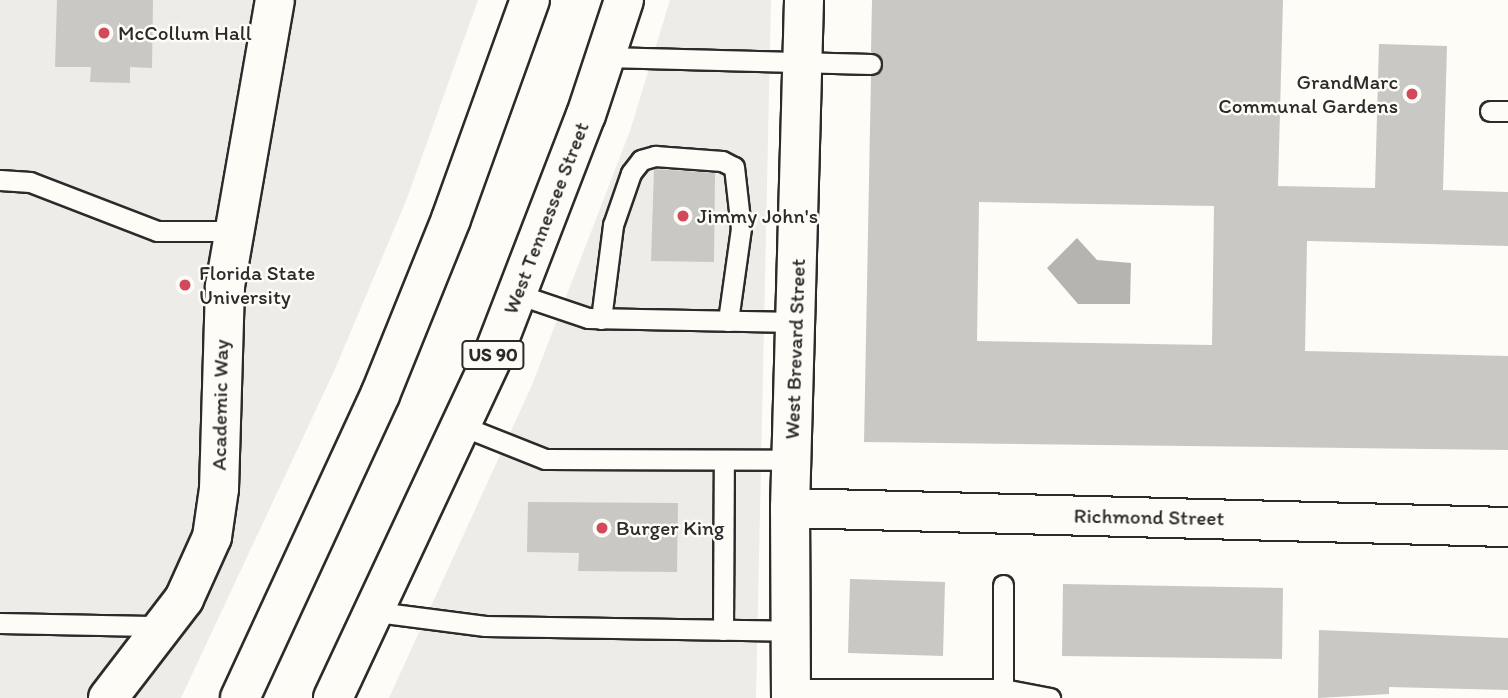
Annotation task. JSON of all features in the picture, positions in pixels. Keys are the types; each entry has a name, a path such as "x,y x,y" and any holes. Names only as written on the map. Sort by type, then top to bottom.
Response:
{"street":[{"name":"Academic Way","path":"108,698 198,575 215,522 222,318 234,231 275,0"},
{"path":"240,698 380,394 451,219 530,0"},
{"name":"West Tennessee Street","path":"334,698 462,426 517,294 606,57 624,0"},
{"name":"West Brevard Street","path":"791,694 790,508 804,0"},
{"name":"Richmond Street","path":"790,508 1508,527"}],"lane":[{"path":"606,57 871,64"},
{"path":"601,318 613,225 631,173 641,160 655,156 722,161 734,167 741,228 728,321"},
{"path":"0,180 30,181 157,231 234,231"},
{"path":"517,294 601,318 796,322"},
{"path":"462,426 545,459 792,460"},
{"path":"723,630 724,460"},
{"path":"1003,585 1003,689"},
{"path":"377,611 485,626 790,631"},
{"path":"0,623 163,626"},
{"path":"791,694 1003,689 1050,698"}],"shaded area":[{"name":"Florida State University","path":"0,0 478,0 406,201 335,369 181,698 0,698"},
{"path":"670,0 771,0 756,698 389,698 532,385 630,131"},
{"path":"1077,238 1097,260 1131,263 1130,304 1078,304 1047,268"}],"building":[{"name":"McCollum Hall","path":"57,0 153,0 152,68 130,67 130,83 90,82 91,67 55,67"},
{"path":"872,0 1283,0 1278,186 1375,188 1379,44 1447,46 1443,190 1508,192 1508,246 1307,241 1305,351 1508,356 1508,450 864,442 871,76 881,71 883,64 871,52","holes":["979,202 1214,206 1212,345 977,341"]},
{"name":"Jimmy John's","path":"654,169 715,173 714,262 651,261"},
{"name":"Burger King","path":"528,502 678,503 677,572 578,571 579,553 527,552"},
{"path":"850,579 945,582 943,656 848,653"},
{"path":"1063,584 1283,588 1282,659 1062,656"},
{"path":"1319,630 1508,638 1508,690 1389,687 1389,694 1318,698"}],"place":[{"name":"McCollum Hall","path":"104,33"},
{"name":"GrandMarc Communal Gardens","path":"1412,94"},
{"name":"Jimmy John's","path":"683,216"},
{"name":"Florida State University","path":"185,285"},
{"name":"Burger King","path":"602,528"}]}
